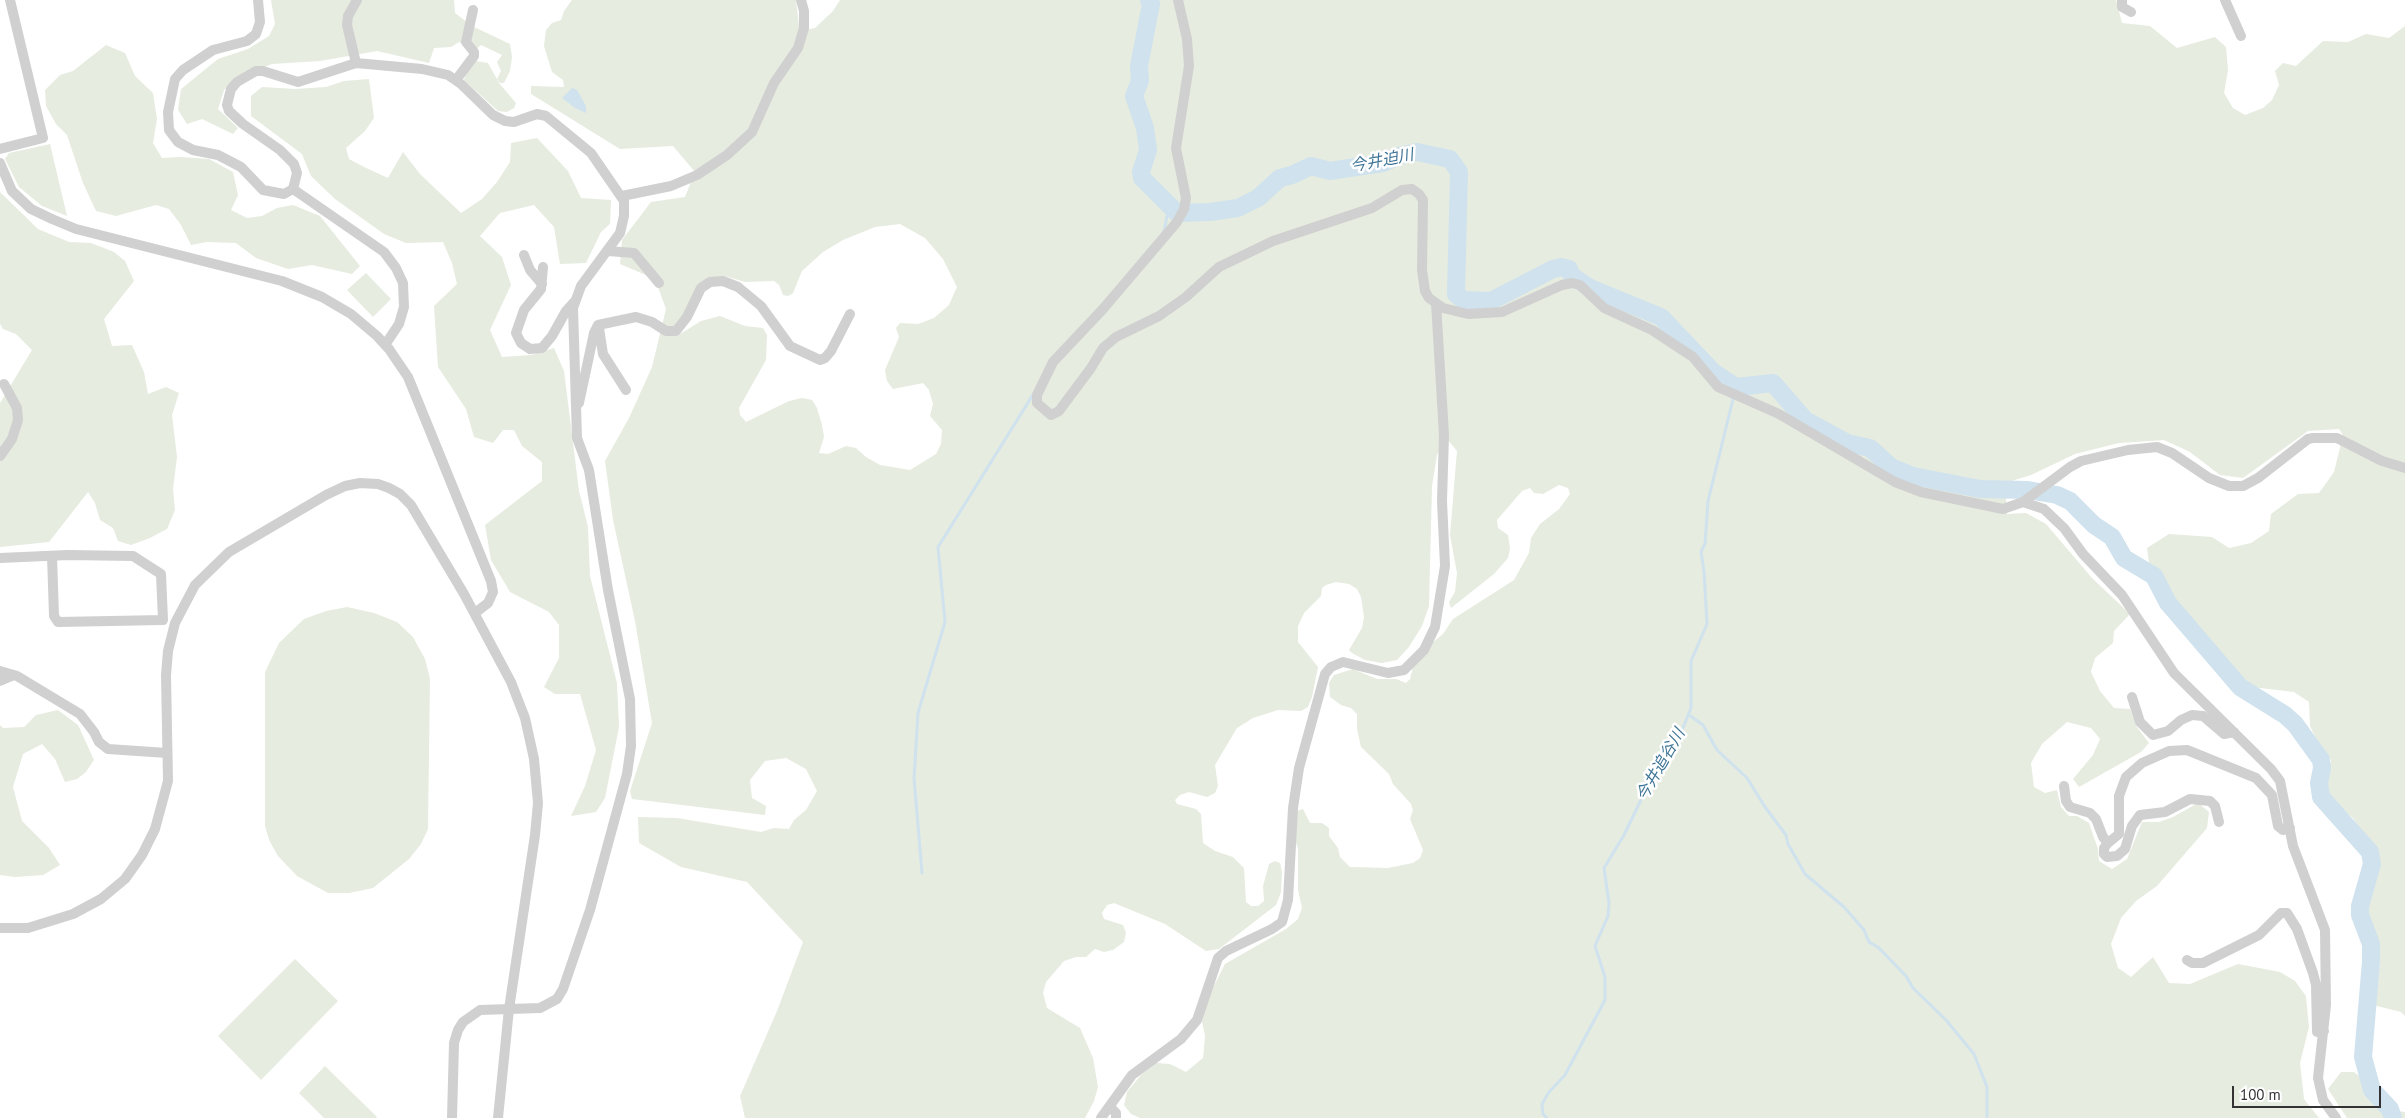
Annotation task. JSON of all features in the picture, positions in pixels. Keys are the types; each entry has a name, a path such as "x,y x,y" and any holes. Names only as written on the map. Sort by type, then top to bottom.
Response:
{"street":[{"path":"0,149 43,138 10,0"},
{"path":"258,0 260,22 256,34 247,41 213,50 183,70 175,79 168,112 169,130 178,142 192,150 218,155 240,167 263,190 284,194 293,189 297,173 294,164 280,150 233,116 226,105 231,88 256,71 263,71 298,82 356,63 422,69 441,73 456,80 493,115 505,121 514,122 537,114 550,118 591,152 622,196 624,211 622,227 608,251 581,286 573,308 577,438 589,470 608,590 630,699 631,746 627,774 619,804 620,808 590,910 563,989 557,999 540,1008 480,1010 467,1018 458,1030 454,1043 452,1118"},
{"path":"356,63 347,25 348,16 357,0"},
{"path":"622,196 671,186 697,175 727,155 752,132 774,83 800,42 804,17 801,0"},
{"path":"1178,0 1188,39 1189,66 1176,148 1186,198 1184,210 1177,222 1103,309 1053,362 1037,395 1037,404 1051,416 1058,411 1091,368 1103,348 1116,336 1159,316 1186,297 1219,267 1272,241 1372,208 1402,190 1412,189 1423,200 1422,270 1425,291 1436,303 1451,312 1468,314 1502,312 1562,285 1580,284 1604,308 1652,330 1693,357 1718,387 1779,414 1895,482 1921,492 2003,509 2023,502 2081,461 2137,449 2157,448 2172,453 2209,478 2228,486 2243,486 2308,439 2313,438 2337,438 2382,461 2405,468"},
{"path":"2122,0 2122,8 2131,12"},
{"path":"2225,0 2241,36"},
{"path":"456,80 474,56 474,52 466,42 473,10"},
{"path":"0,163 12,191 31,209 45,216 76,229 282,281 322,297 351,314 385,345 408,377 418,399 491,581 493,592 488,603 475,613"},
{"path":"293,189 384,252 396,268 403,283 404,307 399,324 385,345"},
{"path":"608,251 634,253 659,283"},
{"path":"524,255 530,270 542,284"},
{"path":"544,267 541,289 524,310 516,333 521,343 528,348 542,348 552,336 566,311 576,301"},
{"path":"598,325 636,318 652,322 666,330 676,331 687,317 701,288 710,282 724,281 738,287 761,306 790,346 820,360 825,358 831,351 850,314"},
{"path":"1101,1118 1132,1074 1181,1039 1197,1020 1218,958 1226,951 1272,929 1282,922 1288,900 1293,808 1299,768 1325,674 1331,667 1344,662 1358,664 1379,672 1404,670 1424,650 1436,627 1445,566 1442,502 1444,435 1436,303"},
{"path":"576,414 594,333 598,325"},
{"path":"598,325 604,354 626,390"},
{"path":"0,456 12,439 18,420 17,408 4,384"},
{"path":"0,928 28,928 73,914 101,899 125,879 142,854 155,829 168,781 166,675 168,651 175,623 195,585 229,552 326,495 345,486 360,483 378,484 389,488 400,494 411,505 475,613 511,682 525,718 535,768 538,803 535,835 509,1009 498,1118"},
{"path":"2023,502 2044,509 2064,528 2084,554 2122,594 2174,673 2271,769 2280,781 2299,864 2318,908 2324,930 2327,954 2324,1031 2318,1078 2324,1100 2336,1118"},
{"path":"52,556 54,616 58,622 163,620 175,623"},
{"path":"0,558 132,556 155,568 161,574 163,583 163,620"},
{"path":"0,671 14,675 80,714 99,742 108,749 167,753"},
{"path":"0,681 14,675"},
{"path":"2132,697 2140,722 2153,736 2168,731 2192,714 2203,716 2224,734 2234,732"},
{"path":"2219,822 2215,806 2210,801 2190,799 2165,812 2140,815 2132,826 2125,849 2117,856 2107,857 2104,854 2104,848 2119,834 2119,796 2126,777 2142,763 2177,750 2196,753 2256,778 2272,795 2278,826 2284,830 2290,828"},
{"path":"2064,786 2066,801 2070,807 2090,813 2096,819 2103,838 2108,843"},
{"path":"2187,960 2198,963 2211,959 2259,935 2281,913 2287,913 2297,929 2316,985 2316,1032 2324,1031"},
{"path":"1110,1107 1116,1113 1116,1118"}],"shaded area":[{"path":"271,0 454,0 455,13 472,26 510,44 512,57 510,71 504,83 500,83 497,79 501,71 497,62 502,55 481,45 474,51 459,42 451,47 434,48 429,63 377,51 320,61 272,64 243,75 224,90 218,109 238,128 233,134 202,119 187,124 178,110 181,89 218,59 248,49 269,36 275,24"},
{"path":"572,0 796,0 799,26 805,30 815,28 833,11 840,0 2116,0 2122,23 2150,26 2177,48 2215,37 2226,47 2228,70 2224,93 2233,108 2245,115 2263,108 2272,100 2279,85 2275,71 2283,63 2296,66 2323,41 2348,42 2366,34 2389,38 2405,26 2405,1016 2401,1012 2373,1005 2380,963 2377,941 2367,911 2378,865 2372,850 2353,818 2333,802 2326,787 2331,760 2320,747 2310,726 2309,702 2294,692 2244,686 2220,652 2169,593 2158,573 2149,563 2147,548 2169,534 2212,537 2229,548 2251,543 2269,531 2271,514 2298,494 2319,493 2334,472 2343,435 2339,429 2308,431 2243,478 2220,475 2190,452 2164,440 2119,443 2075,454 2031,475 2005,483 2007,514 2026,513 2046,524 2092,578 2130,614 2114,631 2113,643 2095,658 2091,672 2100,691 2114,708 2130,709 2137,727 2149,743 2141,752 2079,787 2073,779 2093,755 2100,739 2091,728 2067,722 2042,744 2031,763 2034,787 2045,793 2057,790 2061,807 2069,816 2077,816 2089,823 2098,849 2099,861 2112,869 2127,859 2142,822 2159,822 2173,817 2198,803 2209,812 2207,828 2157,886 2136,901 2121,918 2111,944 2118,968 2131,977 2153,957 2169,983 2190,984 2238,964 2280,972 2295,981 2306,996 2309,1027 2300,1063 2304,1099 2319,1118 1140,1118 1131,1114 1124,1105 1127,1092 1141,1075 1156,1063 1170,1064 1186,1072 1203,1058 1205,1036 1202,1021 1204,1005 1225,964 1286,929 1298,919 1302,908 1298,890 1298,848 1291,831 1296,811 1303,809 1310,823 1322,823 1329,828 1329,836 1338,848 1340,857 1350,867 1388,868 1413,863 1420,858 1423,850 1410,819 1413,810 1411,804 1393,784 1389,774 1361,747 1357,729 1357,714 1351,708 1341,705 1330,697 1329,683 1334,675 1353,669 1377,679 1396,679 1406,683 1410,679 1414,663 1443,634 1453,619 1514,580 1529,553 1531,538 1540,524 1559,509 1570,494 1568,488 1559,485 1543,494 1534,493 1530,488 1522,491 1497,520 1498,528 1508,535 1510,548 1508,558 1494,574 1451,608 1449,602 1455,592 1457,573 1450,535 1457,451 1447,439 1443,442 1437,455 1432,486 1429,606 1422,626 1409,647 1397,660 1382,663 1365,660 1352,653 1349,650 1362,628 1364,617 1361,597 1357,589 1349,584 1336,582 1326,585 1322,588 1321,596 1304,613 1298,626 1298,642 1318,667 1308,707 1301,711 1278,710 1253,718 1237,728 1215,765 1218,786 1215,793 1207,797 1189,792 1180,795 1175,800 1177,804 1196,809 1201,814 1203,843 1215,851 1233,857 1244,868 1246,902 1251,906 1258,906 1264,901 1263,886 1269,864 1275,861 1280,863 1282,872 1281,892 1276,905 1219,949 1206,951 1165,924 1114,903 1107,905 1102,913 1104,919 1123,925 1126,933 1124,942 1113,950 1104,952 1095,949 1086,957 1076,957 1064,961 1046,982 1043,993 1047,1008 1080,1028 1093,1058 1098,1087 1094,1101 1085,1118 745,1118 740,1096 777,1011 803,942 747,882 681,867 639,843 638,817 677,818 761,832 774,828 789,829 794,820 806,810 817,791 806,769 786,758 765,761 750,780 752,798 766,806 765,815 632,799 630,791 652,723 635,621 613,520 605,461 629,418 652,367 666,309 655,279 620,264 622,240 651,202 685,197 695,172 673,146 620,149 531,94 531,86 564,87 563,80 552,72 544,46 546,30 552,23 561,20 564,11","holes":["900,224 925,238 943,259 957,287 949,305 934,318 918,324 900,323 896,328 899,337 885,370 887,381 893,389 923,383 929,390 933,404 930,416 942,430 941,444 936,454 910,470 880,465 866,457 856,448 846,446 828,454 819,453 824,437 817,408 812,400 802,398 789,401 746,422 740,415 739,408 766,360 767,335 763,328 745,326 720,316 701,321 677,336 673,334 708,287 725,276 745,282 774,281 779,285 783,295 788,296 793,293 802,271 823,252 843,240 875,227"]},
{"path":"106,45 125,53 135,76 153,93 157,119 153,143 162,158 209,159 233,172 238,195 231,210 247,218 262,216 277,208 293,205 320,216 360,266 352,274 312,265 288,269 256,258 236,243 207,242 191,245 181,225 169,209 156,205 116,216 96,211 83,183 67,135 56,124 46,106 45,90 60,75 73,71"},
{"path":"476,61 488,63 499,83 516,103 514,108 507,112 498,111 464,80 467,70"},
{"path":"369,79 374,118 365,131 346,148 349,159 364,167 388,178 403,152 420,174 461,213 482,199 497,182 510,162 511,143 537,138 568,171 581,198 611,200 610,224 601,232 586,263 560,264 554,227 534,205 500,213 480,236 502,257 511,285 490,330 502,357 531,355 554,348 564,371 579,491 588,527 590,576 617,683 619,727 605,798 596,812 571,816 585,786 596,750 580,694 555,694 544,687 559,658 559,625 549,612 510,592 491,560 485,525 542,481 542,462 522,446 514,430 503,430 493,443 474,437 466,409 438,367 434,306 457,284 452,263 443,242 406,243 384,234 335,199 311,176 302,154 251,116 251,96 262,87 295,89 326,87 344,81"},
{"path":"50,144 67,216 42,206 19,187 5,159 9,153"},
{"path":"0,192 38,229 69,242 91,243 114,252 125,261 134,281 104,319 112,346 132,345 144,372 148,394 166,387 179,393 172,415 177,457 173,489 175,510 167,529 150,538 131,545 118,541 113,528 100,520 95,503 88,492 49,542 0,547 0,403 32,350 16,334 3,329 0,324"},
{"path":"366,273 391,299 373,317 347,290"},
{"path":"347,607 374,613 397,622 413,637 425,659 430,679 428,829 421,844 409,859 373,888 349,893 328,893 297,876 278,856 269,840 265,826 265,672 279,643 304,619 326,611"},
{"path":"58,710 78,725 94,760 86,772 77,779 65,782 55,759 42,744 23,754 13,787 22,821 49,848 60,865 43,875 15,877 0,875 0,725 3,728 24,727 36,715"},
{"path":"295,959 338,1001 261,1080 218,1036"},
{"path":"325,1066 376,1118 324,1118 299,1093"},
{"path":"2341,1072 2354,1072 2363,1079 2373,1097 2386,1110 2405,1112 2405,1118 2347,1118 2328,1089"}],"water":[{"path":"572,88 577,90 586,106 586,113 575,108 562,98"}],"waterway":[{"name":"今井迫川","path":"1149,0 1151,4 1139,66 1140,81 1134,96 1145,128 1148,150 1141,172 1142,178 1177,213 1210,212 1238,208 1258,198 1280,178 1292,175 1311,166 1330,171 1383,163 1399,156 1417,152 1450,159 1459,172 1456,294 1463,300 1491,301 1553,269 1561,267 1569,269 1572,276 1590,288 1661,317 1713,372 1736,387 1773,383 1805,420 1847,443 1870,448 1891,467 1913,476 1980,489 2028,490 2057,495 2070,501 2094,525 2112,537 2124,558 2154,576 2168,603 2240,687 2285,715 2295,724 2321,760 2322,768 2319,783 2321,797 2370,852 2372,864 2360,906 2360,915 2371,944 2363,1057 2372,1090 2390,1109 2393,1118"},
{"path":"1164,232 1167,216 1172,210"},
{"name":"今井追谷川","path":"1547,1118 1543,1114 1542,1104 1549,1092 1565,1075 1605,1000 1605,977 1595,946 1608,916 1609,903 1604,868 1624,835 1653,775 1658,771 1677,743 1691,708 1691,661 1707,624 1701,552 1705,544 1708,501 1736,387"},
{"path":"922,873 914,778 918,713 945,622 938,547 1034,393"},
{"path":"1689,715 1703,725 1717,750 1747,778 1765,807 1786,835 1788,844 1805,874 1844,907 1864,930 1869,942 1879,948 1906,976 1913,988 1946,1020 1974,1054 1987,1087 1987,1118"}]}
